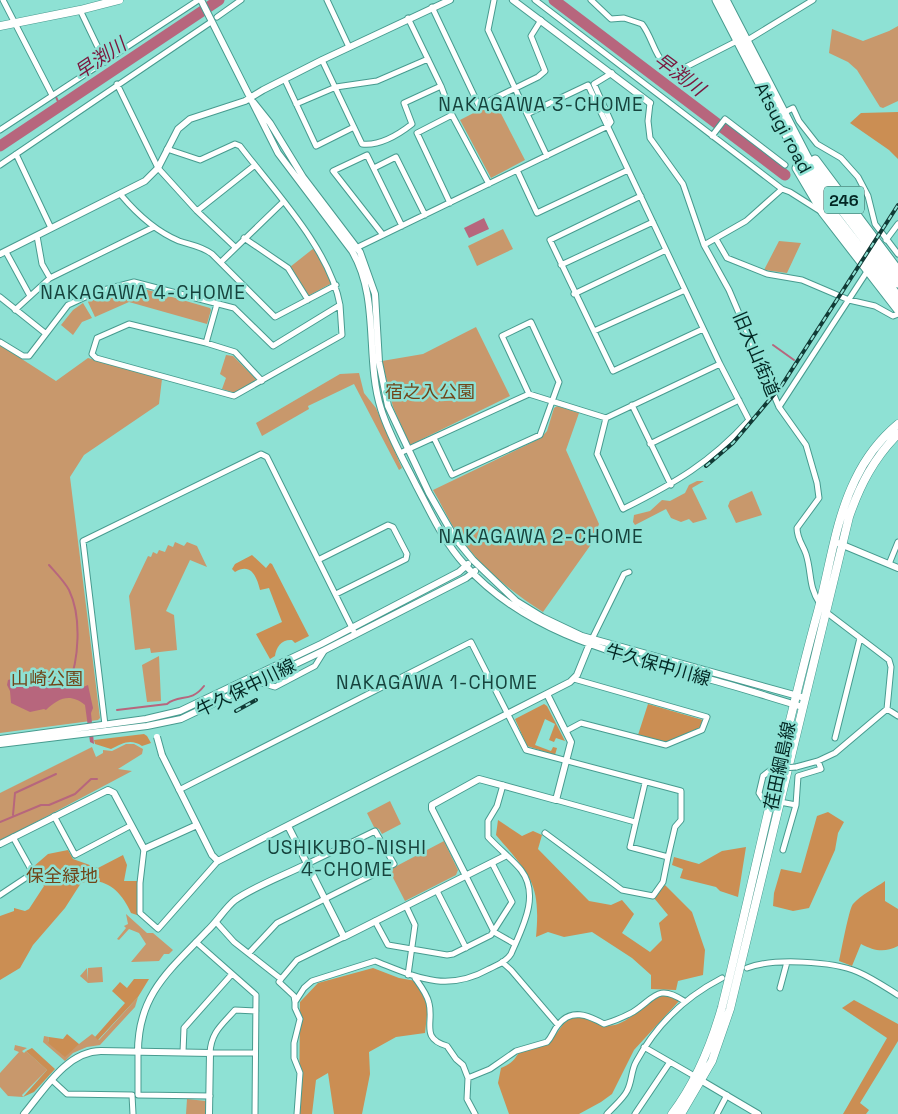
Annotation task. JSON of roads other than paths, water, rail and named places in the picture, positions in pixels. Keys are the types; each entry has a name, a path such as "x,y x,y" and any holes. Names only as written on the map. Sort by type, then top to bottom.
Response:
{"highway":[{"name":"Atsugi road","path":"717,0 783,113 807,158 831,210 898,283"},
{"name":"Atsugi road","path":"725,0 768,102 808,176 831,210 898,297"},
{"name":"246","path":"791,128 898,272"},
{"name":"246","path":"831,210 868,270 898,308"}],"main road":[{"path":"0,26 119,0"},
{"name":"荏田綱島線","path":"672,1114 699,1079 713,1039 771,805 795,695 838,543 867,466 882,440 898,424"},
{"name":"荏田綱島線","path":"867,466 898,434"},
{"name":"荏田綱島線","path":"681,1114 720,1043 730,1009 826,612 838,543"}],"street":[{"path":"3,0 52,95"},
{"path":"0,121 2,129 199,0 214,19 249,99 270,123 303,177 366,265 375,294 378,362 388,406 445,522 473,560"},
{"path":"0,165 241,0"},
{"path":"327,0 349,47"},
{"path":"30,296 3,253 145,181 158,168 178,129 190,119 249,99 322,60 408,18 450,0"},
{"path":"494,0 488,30 548,156"},
{"path":"513,0 585,52 650,103"},
{"path":"535,0 782,189 831,210"},
{"path":"591,0 611,19 624,18 642,24 663,64 676,69 682,69 741,41 813,0"},
{"path":"432,7 479,106 545,71 531,36 541,20"},
{"path":"80,10 105,62"},
{"path":"408,18 441,86 452,114 489,184"},
{"path":"296,104 336,87 377,81 428,59"},
{"path":"322,60 362,144 373,145 400,133 412,124 404,103 441,86"},
{"path":"355,249 608,126 611,122 594,84 612,73"},
{"path":"285,80 316,146 354,126"},
{"path":"117,84 158,168 197,211 235,247"},
{"path":"527,114 588,85 703,329 749,420 710,458 671,485 623,508 597,454 606,418"},
{"name":"旧大山街道","path":"650,103 648,121 650,138 684,184 704,245 729,290 779,407 806,445 817,483 819,498 798,528 797,534 806,553 808,577 813,594 820,604"},
{"path":"783,113 793,108 799,121 817,144 841,158 858,176 868,196 875,224 898,254"},
{"path":"450,203 417,133 452,114"},
{"path":"713,135 725,119 785,165"},
{"path":"167,150 200,160 236,144 321,252 336,285 340,304 342,335 262,381 234,396 96,358 92,354 98,336 129,324 234,352 262,381"},
{"path":"16,154 52,228"},
{"path":"383,235 333,171 367,155 402,226"},
{"path":"374,168 396,157 425,215"},
{"path":"197,211 255,166"},
{"path":"517,170 537,213 628,170"},
{"path":"704,245 716,240 746,221 782,189"},
{"path":"120,195 136,213 154,227 179,240 204,248 222,261 275,317 336,285"},
{"path":"641,196 550,240 574,294 614,371 703,329"},
{"path":"222,261 283,202"},
{"path":"562,265 653,222"},
{"path":"886,240 898,224"},
{"path":"15,310 50,278 154,227"},
{"path":"37,236 42,264 50,278"},
{"path":"244,238 288,268 308,300"},
{"path":"716,240 727,258 767,274 802,280 849,300 875,306 893,316 898,314"},
{"path":"355,249 366,289 375,388 382,411 432,519 466,566"},
{"path":"574,294 666,250"},
{"path":"779,407 868,270"},
{"path":"0,342 27,357 31,355 45,333 68,305 96,292 134,282 234,308 270,344 275,346 340,304"},
{"path":"594,331 685,290"},
{"path":"0,297 45,333"},
{"path":"206,343 217,304"},
{"path":"434,438 452,475 540,435 559,382 531,322 502,336 528,394"},
{"path":"400,453 528,394 553,400 606,418 720,364"},
{"path":"650,444 738,400"},
{"path":"632,405 671,485"},
{"path":"105,725 82,546 85,539 262,454 267,457 354,631"},
{"path":"318,560 388,525 393,527 407,554 406,558 336,594"},
{"path":"889,564 898,542"},
{"path":"838,543 898,568"},
{"name":"牛久保中川線","path":"0,744 191,715 325,650 473,560 529,609 590,642 805,698"},
{"name":"牛久保中川線","path":"466,566 526,615 552,630 803,707"},
{"name":"牛久保中川線","path":"0,739 105,725 154,721 199,703 354,631 473,573 479,567"},
{"path":"0,844 109,790 114,793 144,849 140,883 140,913 158,929 218,861 574,679 624,574 630,572"},
{"path":"826,612 889,660 891,667 887,709"},
{"path":"835,738 860,638"},
{"path":"179,790 472,642 526,750 680,791 681,820 675,827 663,882 652,896 622,890 545,833"},
{"path":"257,682 276,686 312,668 325,650"},
{"path":"566,731 581,723 666,745 702,730 707,717 574,679"},
{"path":"547,694 571,742 556,800"},
{"path":"887,709 898,716"},
{"path":"771,805 759,793 763,776 772,769 796,767 818,761 858,736 887,709"},
{"path":"154,721 162,754 212,855 218,861"},
{"path":"784,850 796,805 798,776 821,769 818,761"},
{"path":"515,944 494,932 432,810 432,805 479,779 635,822"},
{"path":"645,783 630,847 668,857"},
{"path":"295,1002 304,988 312,981 375,961 415,978 430,981 460,979 482,973 507,960 529,909 529,893 527,882 521,870 488,837 488,821 497,806 503,785"},
{"path":"780,802 796,805"},
{"path":"54,816 75,855 130,826"},
{"path":"144,849 197,825"},
{"path":"288,826 344,937"},
{"path":"210,1096 138,1095 138,1034 150,994 164,976 235,900 375,830 394,864 277,923 249,953"},
{"path":"0,895 33,873 13,837"},
{"path":"281,979 297,960 505,856"},
{"path":"375,921 388,945 447,955 466,948 494,932 512,902 492,862"},
{"path":"436,890 466,948"},
{"path":"406,906 414,925 408,975"},
{"path":"216,922 249,953 281,979 280,982 294,996 294,1008 300,1019 294,1043 294,1058 300,1073 297,1114"},
{"path":"196,942 256,995 255,1114"},
{"path":"502,962 558,1025"},
{"path":"747,968 761,962 843,966 858,972 898,995"},
{"path":"780,988 787,962"},
{"path":"184,1052 184,1028 232,974"},
{"path":"415,978 429,1003 430,1034 436,1043 447,1046 456,1059 464,1065 468,1078 467,1099 475,1114"},
{"path":"607,1114 628,1091 632,1069 644,1047 670,1014 684,1002 722,978"},
{"path":"468,1078 490,1069 516,1051 547,1042 558,1025 574,1014 581,1013 604,1024 635,1011 650,997 657,994 671,993 684,1002"},
{"path":"209,1114 210,1038 235,1010 256,1011"},
{"path":"644,1047 758,1114"},
{"path":"24,1114 70,1062 85,1053 255,1053"},
{"path":"635,1114 670,1062"},
{"path":"53,1081 68,1094 132,1095 133,1114"},
{"path":"717,1114 727,1096"}],"waterway":[{"name":"早渕川","path":"0,146 219,0"},
{"name":"早渕川","path":"554,0 785,175"},
{"path":"56,97 60,106"},
{"path":"773,345 794,360"},
{"path":"49,565 69,590 76,613 77,652 68,687"},
{"path":"117,710 167,704 176,699 190,697 204,686"},
{"path":"13,815 15,793 56,774"},
{"path":"0,822 41,805 49,805 75,794 91,779 97,779"}],"railway":[{"path":"706,466 733,443 782,385 898,205"},
{"path":"236,711 256,700"}],"district":[{"name":"NAKAGAWA 3-CHOME","path":"541,104"},
{"name":"NAKAGAWA 4-CHOME","path":"143,292"},
{"name":"NAKAGAWA 2-CHOME","path":"541,536"},
{"name":"NAKAGAWA 1-CHOME","path":"437,682"},
{"name":"USHIKUBO-NISHI 4-CHOME","path":"347,858"}],"park label":[{"name":"宿之入公園","path":"430,392"},
{"name":"山崎公園","path":"47,679"},
{"name":"保全緑地","path":"62,876"}]}
